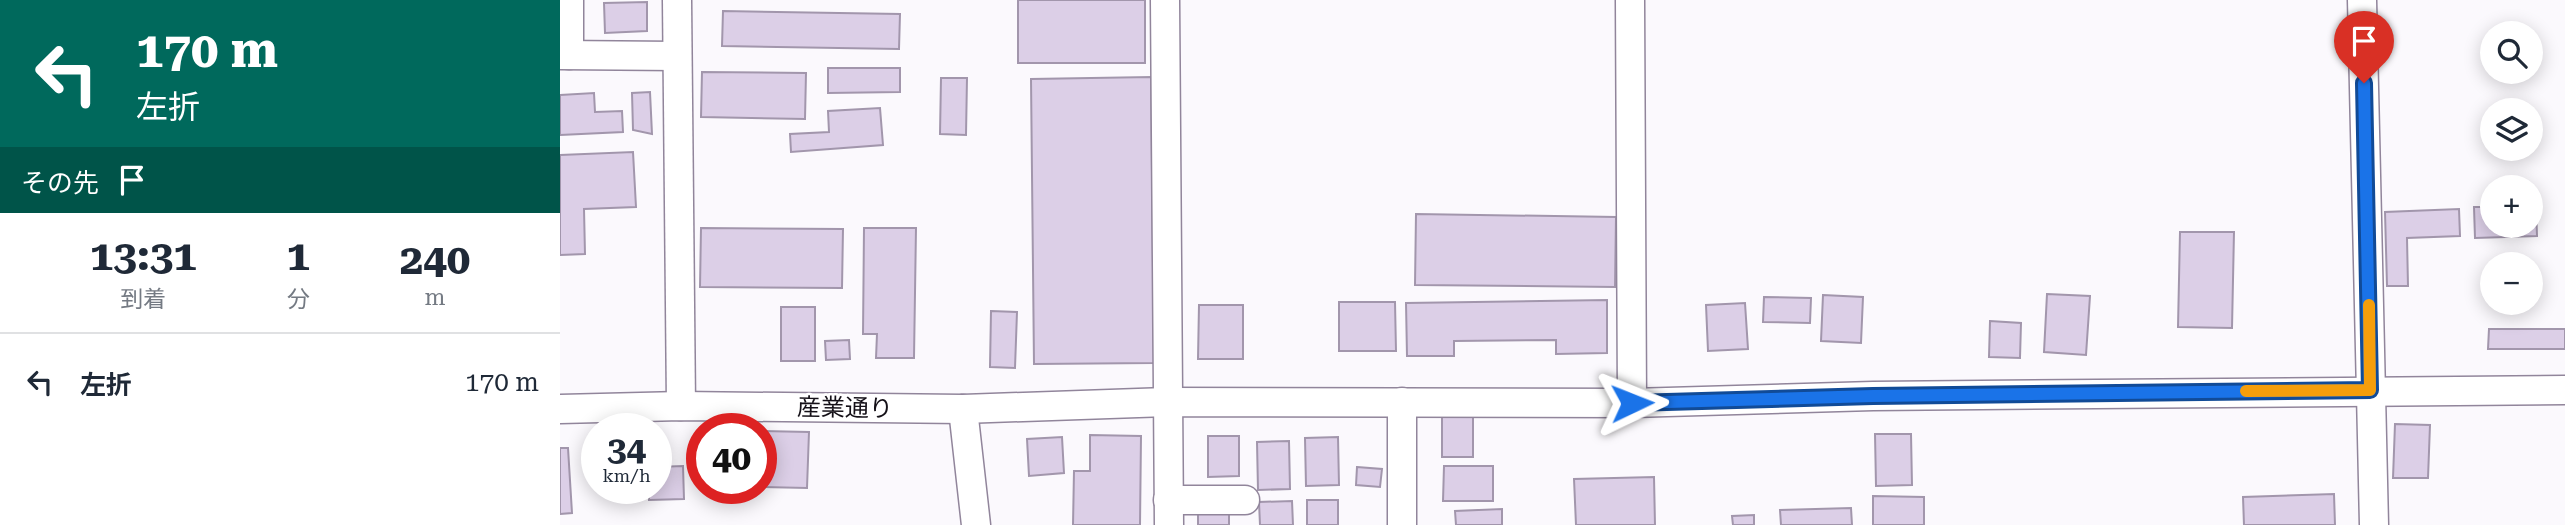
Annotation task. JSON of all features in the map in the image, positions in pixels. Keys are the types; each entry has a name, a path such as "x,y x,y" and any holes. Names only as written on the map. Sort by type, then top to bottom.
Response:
{"street":[{"path":"569,0 564,55 677,56"},
{"path":"677,0 681,406"},
{"path":"1165,0 1169,513 1245,499"},
{"path":"1630,0 1632,403"},
{"path":"2362,0 2374,525"},
{"name":"産業通り","path":"560,410 681,406 963,409 1167,402 1632,403 1873,396 2565,390"},
{"path":"1402,402 1402,525"},
{"path":"963,409 976,525"}],"building":[{"path":"1018,0 1145,0 1145,63 1018,63"},
{"path":"647,2 647,31 605,33 604,3"},
{"path":"723,11 900,14 899,49 722,46"},
{"path":"828,68 900,68 900,92 828,93"},
{"path":"702,72 806,73 805,119 701,117"},
{"path":"1151,77 1154,363 1034,364 1031,79"},
{"path":"941,78 967,78 966,135 940,134"},
{"path":"650,92 652,134 633,130 632,93"},
{"path":"594,93 595,112 622,111 623,132 560,135 560,95"},
{"path":"880,108 883,145 791,152 790,134 829,132 828,111"},
{"path":"633,152 636,207 584,209 585,254 560,255 560,155"},
{"path":"2474,207 2480,207 2480,238 2475,238"},
{"path":"2459,209 2460,236 2407,238 2408,286 2387,286 2385,212"},
{"path":"1416,214 1616,217 1615,287 1415,285"},
{"path":"701,228 843,229 842,288 700,287"},
{"path":"864,228 916,228 914,358 876,358 877,334 863,334"},
{"path":"2180,232 2234,232 2232,328 2178,327"},
{"path":"2047,294 2090,296 2086,355 2044,352"},
{"path":"1823,295 1863,297 1861,343 1821,341"},
{"path":"1764,297 1811,298 1810,323 1763,322"},
{"path":"1607,300 1607,353 1556,354 1556,340 1454,341 1454,356 1407,356 1406,303"},
{"path":"1339,302 1395,302 1396,351 1339,351"},
{"path":"1745,303 1748,349 1708,351 1706,305"},
{"path":"1199,305 1243,305 1243,359 1198,359"},
{"path":"781,307 815,307 815,361 781,361"},
{"path":"991,311 1017,312 1015,368 990,367"},
{"path":"1990,321 2021,323 2020,358 1989,357"},
{"path":"2489,329 2565,329 2565,349 2488,349"},
{"path":"849,340 850,359 826,360 825,341"},
{"path":"1442,417 1473,417 1473,457 1442,457"},
{"path":"2395,424 2430,425 2428,478 2393,478"},
{"path":"777,431 809,432 807,488 777,487"},
{"path":"1875,434 1911,434 1912,485 1876,486"},
{"path":"1090,435 1141,436 1140,525 1073,525 1074,471 1090,471"},
{"path":"1208,436 1239,436 1239,476 1208,477"},
{"path":"1062,437 1064,473 1029,476 1027,439"},
{"path":"1338,437 1339,485 1306,486 1305,438"},
{"path":"1289,441 1290,489 1258,490 1257,442"},
{"path":"560,448 568,448 572,513 560,514"},
{"path":"672,466 683,466 684,499 672,499"},
{"path":"1444,466 1493,466 1493,501 1443,501"},
{"path":"1357,467 1382,469 1380,487 1356,485"},
{"path":"1654,477 1655,525 1576,525 1574,479"},
{"path":"2334,494 2335,525 2244,525 2243,497"},
{"path":"1873,496 1924,497 1924,525 1873,525"},
{"path":"1307,500 1338,500 1338,525 1307,525"},
{"path":"1292,501 1293,525 1260,525 1259,502"},
{"path":"1851,508 1852,525 1781,525 1780,510"},
{"path":"1502,509 1502,525 1456,525 1455,511"},
{"path":"1198,513 1229,513 1229,525 1198,525"},
{"path":"1754,515 1754,525 1733,525 1732,516"}],"slow traffic":[{"path":"2246,391 2370,390 2369,305"}],"route":[{"path":"1632,403 1873,396 2370,390 2364,83"}]}
